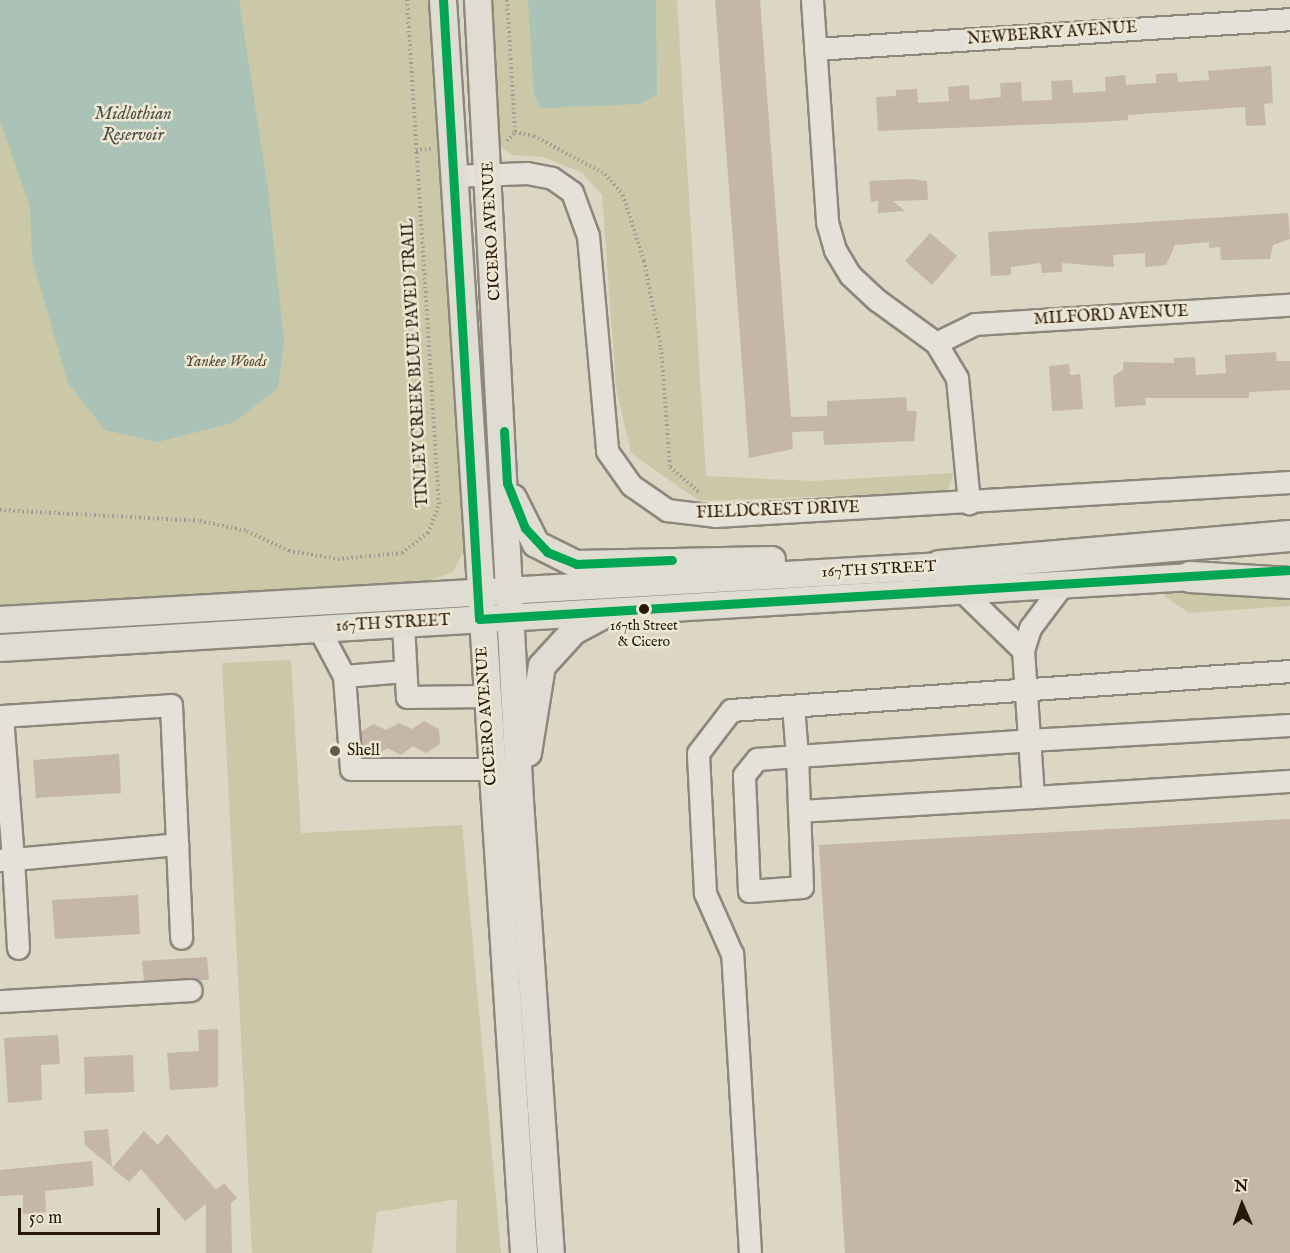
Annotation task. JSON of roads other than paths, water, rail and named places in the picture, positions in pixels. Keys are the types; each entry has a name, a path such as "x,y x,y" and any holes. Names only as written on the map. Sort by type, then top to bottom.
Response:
{"highway":[{"path":"940,566 1290,536"},
{"path":"1190,577 1290,583"}],"main road":[{"name":"CICERO AVENUE","path":"442,0 479,619 524,1253"},
{"name":"CICERO AVENUE","path":"478,0 507,483 520,801 551,1253"},
{"path":"507,483 536,544 576,564 711,558 821,562 864,571"},
{"name":"167TH STREET","path":"0,620 478,589 864,571 1290,544"},
{"name":"167TH STREET","path":"0,648 511,617 607,614 1290,570"},
{"path":"520,801 542,666 574,631 607,614"}],"street":[{"path":"812,0 827,222 835,250 864,288 936,343 957,378 969,503"},
{"name":"NEWBERRY AVENUE","path":"815,49 1290,19"},
{"name":"FIELDCREST DRIVE","path":"453,176 489,174 552,178 572,192 583,212 607,450 631,485 653,503 677,513 715,516 969,503 1290,482"},
{"name":"MILFORD AVENUE","path":"936,343 975,324 1290,305"},
{"path":"1033,797 1023,650 1030,628 1063,584"},
{"path":"961,590 1023,650"},
{"path":"403,624 407,697 485,696"},
{"path":"319,629 344,676 351,769 491,769"},
{"path":"750,1253 732,954 705,893 698,753 731,710 1290,670"},
{"path":"344,676 405,671"},
{"path":"18,948 6,859 2,716 171,705 181,938"},
{"path":"793,706 797,756 802,887 750,891 744,775 757,759 797,756 1029,740 1290,725"},
{"path":"799,811 1290,781"},
{"path":"6,859 177,844"},
{"path":"0,1001 191,990"}],"water":[{"name":"Midlothian Reservoir","path":"0,0 239,0 268,190 284,342 278,388 233,423 158,442 105,430 68,383 32,259 30,207 0,121"},
{"path":"528,0 656,0 657,94 640,104 541,108 534,94"}],"place":[{"name":"167th Street & Cicero","path":"644,609"},
{"name":"Shell","path":"335,751"}],"park label":[{"name":"Yankee Woods","path":"226,362"}]}
